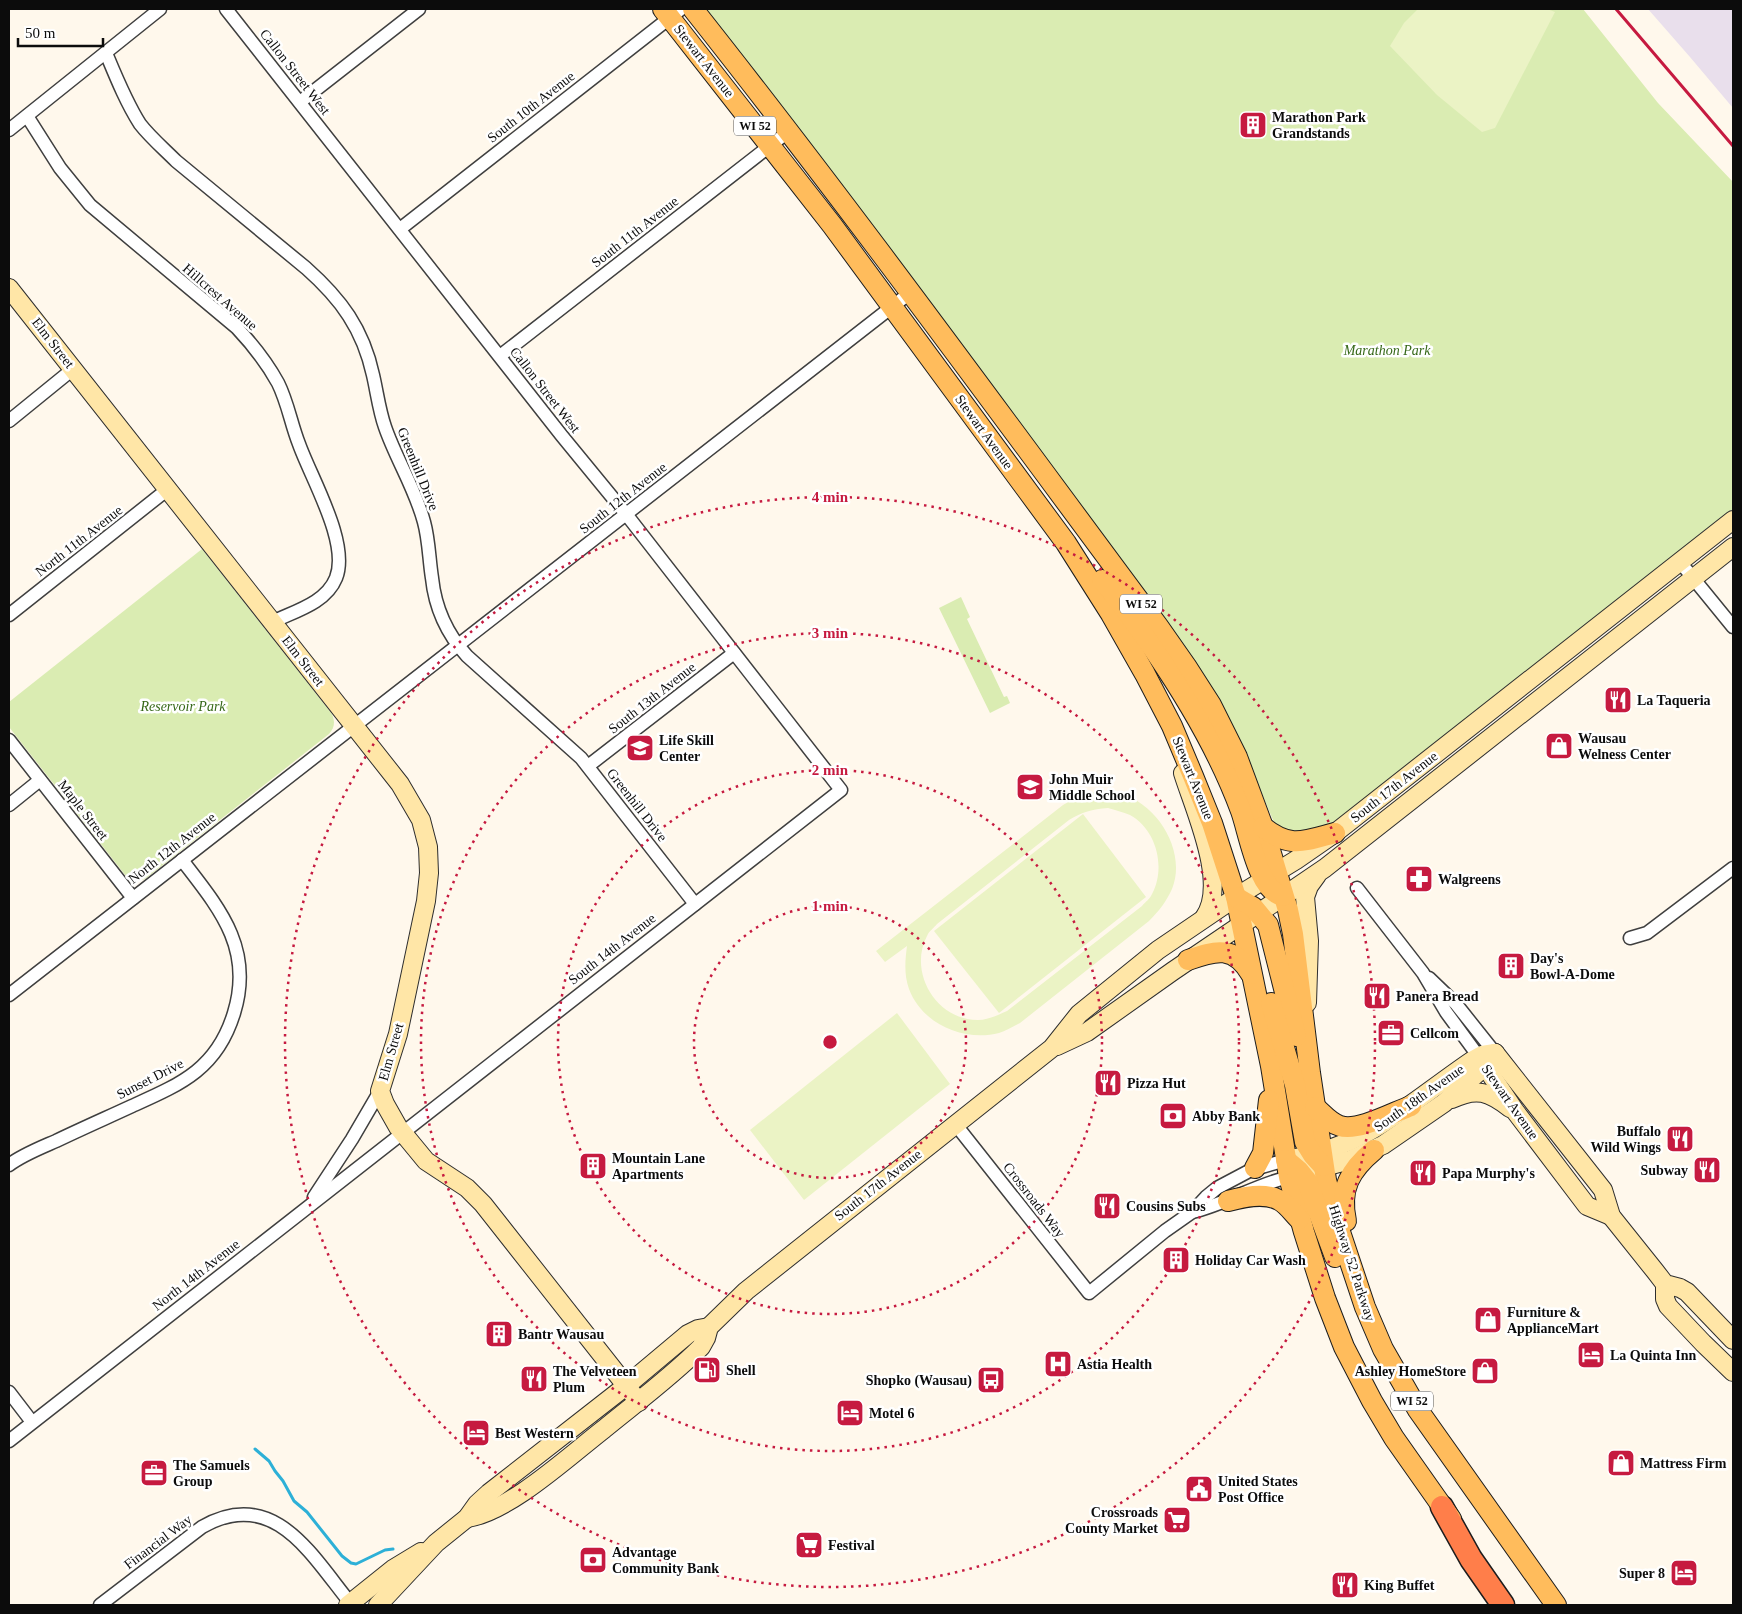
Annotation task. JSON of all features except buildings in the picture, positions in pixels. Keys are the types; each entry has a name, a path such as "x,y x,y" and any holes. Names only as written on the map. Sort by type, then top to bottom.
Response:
{"highway":[{"path":"1442,1507 1470,1559 1503,1605"}],"main road":[{"name":"Stewart Avenue","path":"693,9 789,131 911,292 1186,666 1211,705 1237,757 1263,827 1269,875"},
{"name":"Stewart Avenue","path":"671,12 770,146 893,306 1066,543 1124,636 1172,726 1212,823 1236,897"},
{"name":"Elm Street","path":"9,288 400,784 414,807 421,820 428,847 429,873 426,901 398,1034 380,1091 387,1109 402,1132 426,1161 467,1188 483,1204 639,1402"},
{"name":"South 17th Avenue","path":"467,1518 486,1513 524,1490 639,1402 701,1347 709,1327 766,1274 1052,1048 1079,1014 1158,950 1335,833 1733,520"},
{"path":"1066,543 1116,596 1203,726 1269,875"},
{"name":"South 17th Avenue","path":"1052,1048 1086,1032 1188,960 1325,868 1733,547"},
{"path":"1172,726 1212,870 1212,900 1209,910 1202,920"},
{"path":"1263,827 1276,837 1291,841 1306,840 1335,833"},
{"path":"1305,1034 1309,960 1309,926 1306,896 1310,884 1325,868"},
{"name":"Highway 52 Parkway","path":"1269,875 1283,896 1293,934 1320,1158 1340,1232 1369,1318 1388,1357 1418,1410 1556,1605"},
{"path":"1236,897 1247,902 1259,913 1269,928 1291,1019 1299,1047 1310,1073"},
{"name":"WI 52","path":"1236,897 1292,1170 1300,1220 1325,1298 1344,1347 1394,1438 1442,1507 1515,1605"},
{"path":"1242,924 1253,934 1259,948 1274,1016 1295,1085 1305,1142 1320,1158"},
{"path":"1188,960 1214,952 1229,953 1245,964 1253,978"},
{"name":"Stewart Avenue","path":"1486,1058 1515,1111 1587,1206 1612,1216"},
{"name":"Stewart Avenue","path":"1486,1058 1603,1190 1612,1216 1665,1284 1665,1299 1668,1306 1733,1372"},
{"name":"South 18th Avenue","path":"1320,1158 1355,1159 1374,1150 1444,1103 1486,1058"},
{"name":"South 18th Avenue","path":"1292,1170 1363,1136 1411,1106 1437,1085 1486,1058"},
{"path":"1255,1168 1262,1158 1265,1142 1271,1066"},
{"path":"1444,1103 1463,1094 1480,1092 1497,1098 1515,1111"},
{"path":"1315,1107 1333,1123 1346,1128 1361,1126 1411,1106"},
{"path":"1358,1289 1355,1258 1344,1211 1344,1195 1346,1184 1352,1173 1364,1158 1374,1150"},
{"path":"1292,1170 1308,1184 1341,1273 1369,1318"},
{"path":"1228,1201 1248,1196 1272,1197 1283,1203 1300,1220"},
{"path":"1665,1284 1687,1292 1733,1340"},
{"name":"South 17th Avenue","path":"467,1518 477,1504 493,1490 626,1386 688,1334 698,1328 709,1327"},
{"path":"350,1605 393,1569 436,1543 467,1518"},
{"path":"378,1605 436,1543"}],"street":[{"path":"9,130 160,9"},
{"name":"Callon Street West","path":"226,9 626,514 841,790"},
{"path":"300,102 419,9"},
{"name":"South 10th Avenue","path":"400,229 671,12"},
{"name":"Greenhill Drive","path":"106,53 141,125 157,143 176,161 327,286 344,306 367,352 384,425 417,500 424,522 434,594 447,628 458,646 588,766 695,904"},
{"name":"Hillcrest Avenue","path":"27,116 60,168 90,205 237,328 253,346 278,385 288,408 305,460 324,502 333,530 339,561 336,579 320,598 272,622"},
{"name":"South 11th Avenue","path":"500,356 789,131"},
{"name":"South 12th Avenue","path":"354,726 911,292"},
{"path":"9,421 73,369"},
{"name":"North 11th Avenue","path":"9,616 168,489"},
{"path":"1680,562 1733,627"},
{"name":"South 13th Avenue","path":"588,766 734,653"},
{"name":"North 12th Avenue","path":"9,994 354,726"},
{"name":"Maple Street","path":"9,740 133,898"},
{"path":"9,805 40,780"},
{"name":"South 14th Avenue","path":"402,1132 841,790"},
{"name":"Sunset Drive","path":"9,1165 36,1150 183,1082 209,1059 221,1044 230,1027 236,1007 240,985 238,956 234,938 223,915 182,860"},
{"path":"1630,938 1647,933 1733,868"},
{"name":"Stewart Avenue","path":"1357,888 1423,973 1444,1008 1486,1058"},
{"name":"Elm Street","path":"310,1204 380,1091"},
{"name":"Crossroads Way","path":"956,1125 1089,1293"},
{"name":"North 14th Avenue","path":"9,1441 402,1132"},
{"name":"South 18th Avenue","path":"1089,1293 1165,1231 1192,1212 1217,1188 1255,1168 1292,1170"},
{"name":"South 18th Avenue","path":"1192,1212 1228,1201 1292,1170"},
{"path":"9,1392 32,1422"},
{"name":"Financial Way","path":"100,1605 202,1527 221,1518 242,1515 266,1519 279,1524 291,1532 309,1550 350,1605"}],"shaded area":[{"path":"1648,9 1733,9 1733,108 1690,57"}],"green space":[{"name":"Marathon Park","path":"703,9 1583,9 1658,103 1733,182 1733,509 1340,819 1329,825 1292,835 1275,824 1241,744"},
{"path":"1418,9 1547,9 1555,12 1495,128 1482,132 1437,95 1390,46 1404,23"},
{"name":"Reservoir Park","path":"202,549 332,714 334,724 329,734 145,879 133,882 129,880 9,727 9,702"},
{"path":"961,597 970,617 967,619 1004,697 1007,696 1010,703 990,713 939,608"},
{"path":"1098,791 1121,794 1134,799 1147,808 1157,819 1166,831 1176,860 1176,875 1172,889 1165,902 1149,921 1020,1023 1007,1030 986,1035 972,1035 946,1028 934,1021 915,1001 909,989 905,968 907,946 885,962 876,951 1063,805 1079,796","holes":["1108,808 1130,815 1147,830 1153,840 1158,862 1158,873 1156,884 1149,899 1007,1011 978,1020 963,1018 950,1012 938,1003 930,992 921,964 922,950 930,931 1069,820 1087,811"]},
{"path":"1083,814 1146,897 999,1013 934,931"},
{"path":"897,1013 950,1084 804,1200 750,1130"}],"waterway":[{"path":"255,1449 269,1461 294,1501 307,1512 342,1556 351,1563 356,1564 385,1550 393,1549"}],"railway":[{"path":"1616,9 1733,146"}],"place":[{"name":"Marathon Park Grandstands","path":"1253,125"},
{"name":"La Taqueria","path":"1618,700"},
{"name":"Wausau Welness Center","path":"1559,746"},
{"name":"Life Skill Center","path":"640,748"},
{"name":"John Muir Middle School","path":"1030,787"},
{"name":"Walgreens","path":"1419,879"},
{"name":"Day's Bowl-A-Dome","path":"1511,966"},
{"name":"Panera Bread","path":"1377,996"},
{"name":"Cellcom","path":"1391,1033"},
{"name":"Pizza Hut","path":"1108,1083"},
{"name":"Abby Bank","path":"1173,1116"},
{"name":"Buffalo Wild Wings","path":"1680,1139"},
{"name":"Mountain Lane Apartments","path":"593,1166"},
{"name":"Subway","path":"1707,1170"},
{"name":"Papa Murphy's","path":"1423,1173"},
{"name":"Cousins Subs","path":"1107,1206"},
{"name":"Holiday Car Wash","path":"1176,1260"},
{"name":"Furniture & ApplianceMart","path":"1488,1320"},
{"name":"Bantr Wausau","path":"499,1334"},
{"name":"La Quinta Inn","path":"1591,1355"},
{"name":"Astia Health","path":"1058,1364"},
{"name":"Shell","path":"707,1370"},
{"name":"Ashley HomeStore","path":"1485,1371"},
{"name":"The Velveteen Plum","path":"534,1379"},
{"name":"Shopko (Wausau)","path":"991,1380"},
{"name":"Motel 6","path":"850,1413"},
{"name":"Best Western","path":"476,1433"},
{"name":"Mattress Firm","path":"1621,1463"},
{"name":"The Samuels Group","path":"154,1473"},
{"name":"United States Post Office","path":"1199,1489"},
{"name":"Crossroads County Market","path":"1177,1520"},
{"name":"Festival","path":"809,1545"},
{"name":"Advantage Community Bank","path":"593,1560"},
{"name":"Super 8","path":"1684,1573"},
{"name":"King Buffet","path":"1345,1585"}]}
